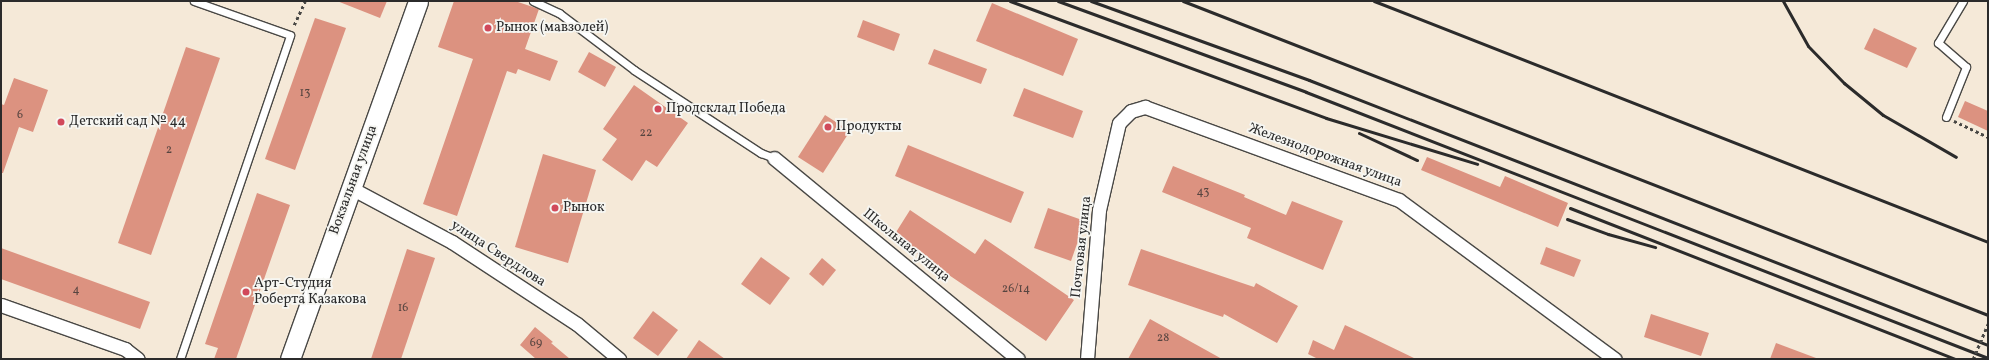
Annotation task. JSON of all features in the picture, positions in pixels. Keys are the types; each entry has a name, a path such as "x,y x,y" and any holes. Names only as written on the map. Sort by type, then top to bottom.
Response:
{"street":[{"name":"Вокзальная улица","path":"290,359 418,1"},
{"name":"Почтовая улица","path":"1087,359 1099,210 1119,123 1131,111 1145,107"},
{"name":"Железнодорожная улица","path":"1145,107 1399,200 1615,359"},
{"name":"Школьная улица","path":"774,158 1018,359"},
{"name":"улица Свердлова","path":"351,188 452,242 577,324 619,359"},
{"path":"1,305 125,349 138,359"}],"lane":[{"path":"180,359 290,35 194,1"},
{"path":"533,1 560,14 634,70 761,153 774,158"},
{"path":"1946,117 1966,67 1938,43 1963,1"}],"path":[{"path":"290,35 305,1"},
{"path":"1946,117 1988,137"},
{"path":"1973,359 1988,324"}],"building":[{"path":"337,1 387,1 380,18"},
{"path":"454,1 515,1 539,9 525,49 558,61 550,81 518,69 516,74 507,71 457,216 423,204 473,59 438,47"},
{"path":"992,3 1078,39 1063,76 976,41"},
{"path":"315,18 346,28 295,170 265,159"},
{"path":"863,20 900,34 894,51 857,37"},
{"path":"1874,28 1917,48 1907,68 1864,49"},
{"path":"186,47 220,58 151,255 118,243"},
{"path":"934,49 987,69 981,84 928,64"},
{"path":"589,52 616,67 605,87 578,72"},
{"path":"14,78 48,90 33,132 19,127 3,173 1,173 1,104 4,105"},
{"name":"Рынок","path":"634,85 688,123 657,167 646,160 632,181 602,160 617,139 603,129"},
{"path":"1024,88 1083,111 1073,138 1013,116"},
{"path":"1965,101 1988,111 1988,131 1958,117"},
{"path":"825,115 850,131 823,173 798,157"},
{"path":"908,145 1024,192 1011,223 895,176"},
{"name":"Рынок","path":"543,154 596,170 568,263 515,247"},
{"path":"1427,157 1500,187 1505,176 1568,203 1558,227 1421,170"},
{"path":"1173,166 1245,195 1244,197 1286,215 1292,201 1343,221 1323,270 1247,238 1251,228 1162,192"},
{"path":"257,193 290,205 236,359 214,359 218,348 205,344"},
{"path":"1048,208 1085,221 1071,261 1034,248"},
{"path":"910,210 975,254 985,239 1074,300 1046,341 893,237"},
{"path":"1546,247 1581,260 1574,277 1540,264"},
{"path":"1,248 150,302 140,329 1,279"},
{"path":"407,249 435,258 401,359 371,359"},
{"path":"1141,249 1254,287 1256,283 1298,306 1277,343 1224,314 1223,317 1128,285"},
{"path":"761,257 790,278 770,305 741,284"},
{"path":"822,258 836,270 823,286 809,274"},
{"path":"653,311 678,330 658,356 633,338"},
{"path":"1651,314 1709,333 1701,356 1644,337"},
{"path":"1150,319 1222,359 1128,359"},
{"path":"1345,325 1416,359 1318,359 1308,354 1313,340 1334,350"},
{"path":"535,327 570,359 536,359 520,345"},
{"path":"699,340 725,359 686,359"},
{"path":"1776,343 1816,358 1770,359"}],"railway":[{"path":"1010,1 1326,118 1477,164"},
{"path":"1058,1 1306,92 1988,358"},
{"path":"1091,1 1309,80 1988,345"},
{"path":"1183,1 1988,315"},
{"path":"1374,1 1988,242"},
{"path":"1783,1 1808,46 1844,83 1883,115 1956,157"},
{"path":"1359,133 1417,160"},
{"path":"1570,208 1955,359"},
{"path":"1567,219 1608,234 1655,247"}],"place":[{"name":"Рынок (мавзолей)","path":"488,28"},
{"name":"Продсклад Победа","path":"658,109"},
{"name":"Детский сад № 44","path":"61,122"},
{"name":"Продукты","path":"828,127"},
{"name":"Рынок","path":"555,208"},
{"name":"Арт-Студия Роберта Казакова","path":"246,292"}]}
